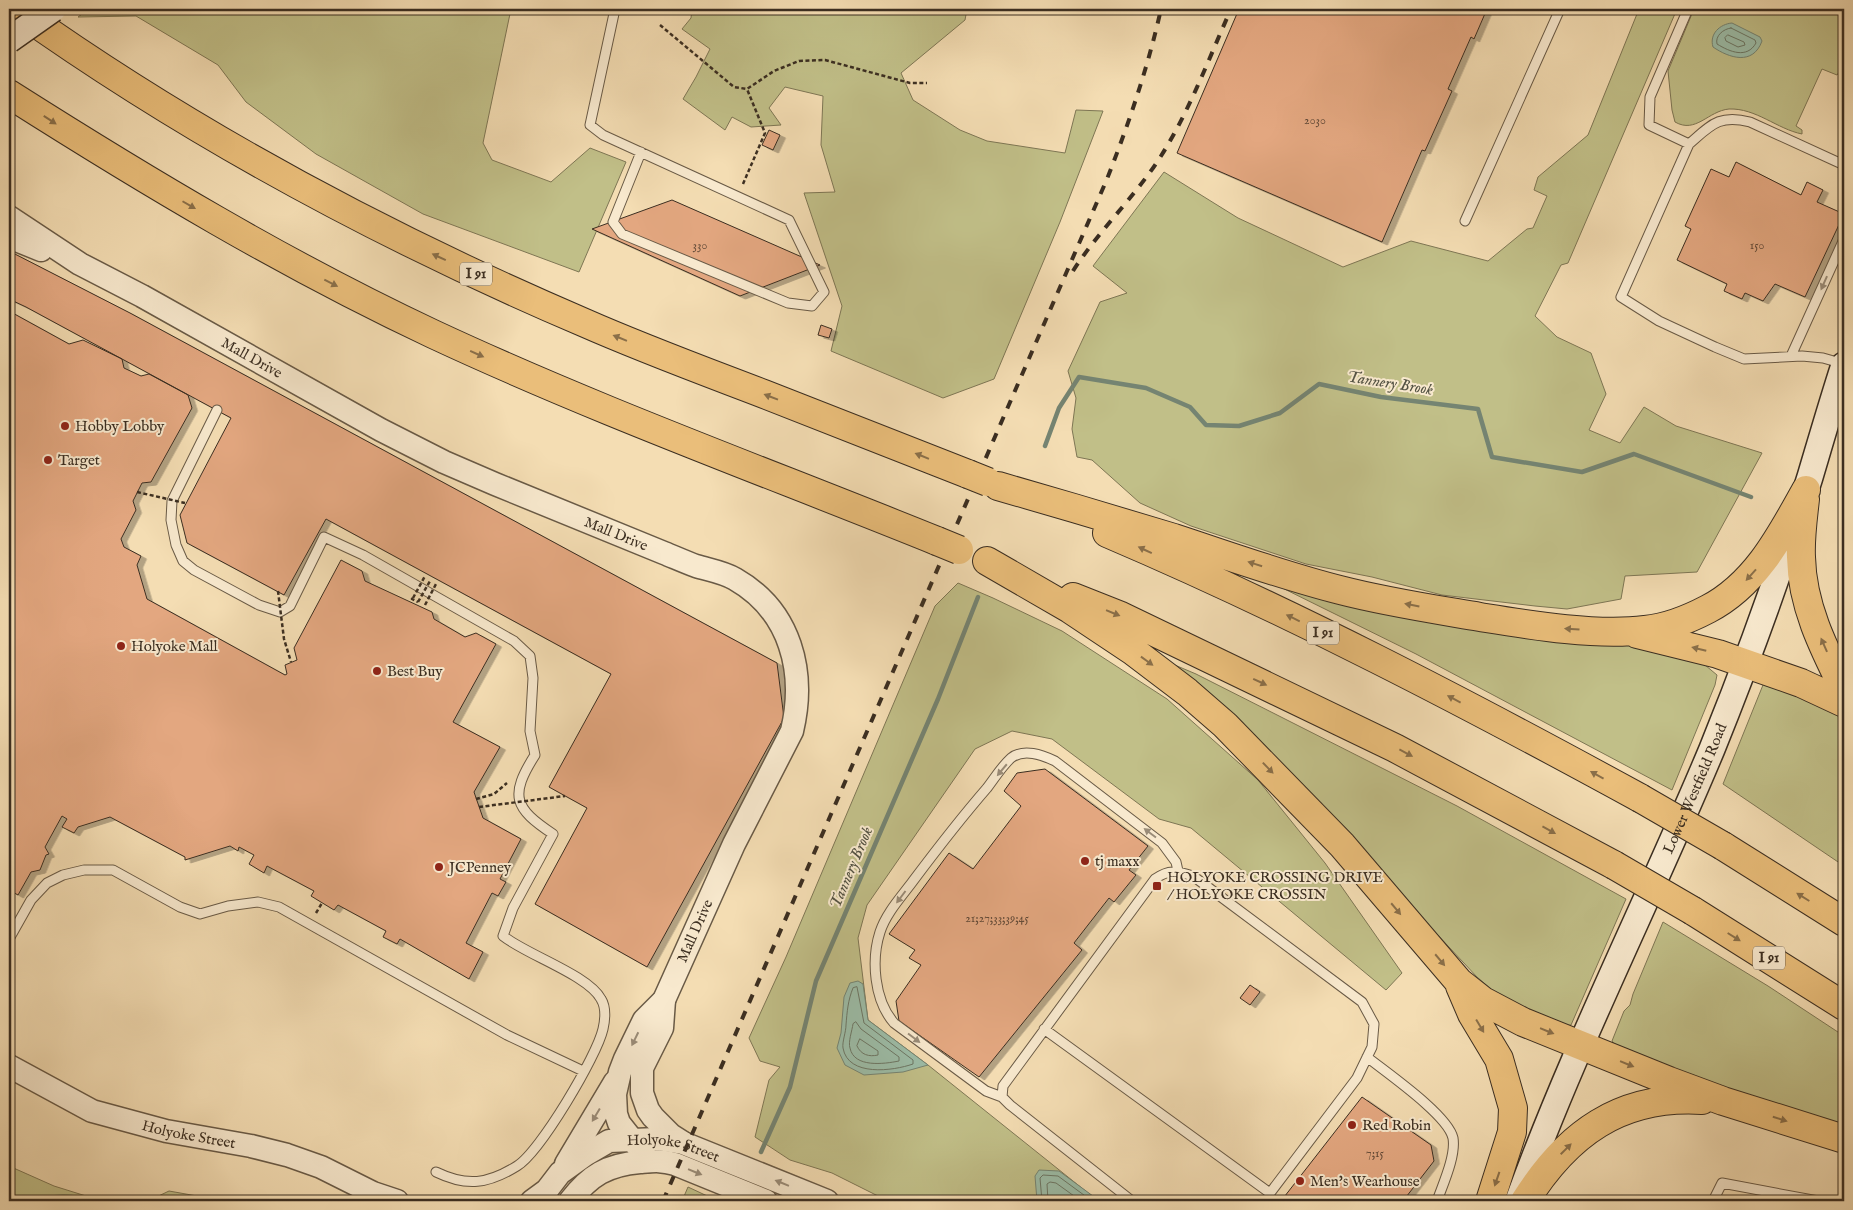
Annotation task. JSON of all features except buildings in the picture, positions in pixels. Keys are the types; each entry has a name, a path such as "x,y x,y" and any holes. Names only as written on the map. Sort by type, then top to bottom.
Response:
{"highway":[{"name":"I 91","path":"16,9 115,76 191,124 338,206 426,250 586,324 984,481 1136,546 1314,629 1444,693 1640,798 1723,846 1844,922"},
{"name":"I 91","path":"9,94 242,236 432,333 580,398 1121,616 1304,703 1453,778 1614,864 1693,911 1844,1006"},
{"path":"984,481 1348,592 1423,608 1513,622 1560,628 1621,631 1647,630 1670,624 1708,609 1729,596 1746,581 1774,545 1806,490"},
{"path":"1806,490 1801,558 1804,586 1812,617 1844,689"},
{"path":"987,561 1070,610 1119,642 1169,678 1225,725 1342,845 1459,982 1483,1001 1505,1014 1723,1102 1844,1139"},
{"path":"1621,631 1703,650 1801,683 1844,703"},
{"path":"1459,982 1472,1014 1499,1059 1513,1108 1512,1132 1490,1201"},
{"path":"1525,1201 1547,1170 1566,1148 1593,1126 1612,1116 1643,1104 1667,1100 1723,1102"}],"main road":[{"path":"9,40 53,9"},
{"name":"Lower Westfield Road","path":"1518,1201 1582,1046 1712,748 1745,664 1806,490 1844,364"}],"street":[{"name":"Mall Drive","path":"9,218 80,264 147,298 360,419 444,462 499,486 696,566 726,574 750,589 771,610 788,637 794,654 797,698 792,731 734,844 664,1000 662,1028 642,1068 642,1094 648,1110 671,1135 683,1143"},
{"name":"Mall Drive","path":"9,237 80,264"},
{"name":"Mall Drive","path":"649,1161 619,1122 616,1114 616,1094 620,1072 644,1020 664,1000"},
{"name":"Holyoke Street","path":"9,1066 92,1111 158,1129 287,1154 321,1167 376,1197 397,1201"},
{"path":"618,1164 632,1140 633,1090 642,1068"},
{"path":"560,1173 594,1119 620,1072"},
{"name":"Holyoke Street","path":"532,1201 547,1190 560,1173 609,1141 663,1139 683,1143 827,1201"},
{"name":"Holyoke Street","path":"570,1201 580,1188 602,1170 618,1164 660,1160 675,1164 766,1201"}],"lane":[{"path":"615,9 590,125 603,134 789,220 824,292 812,306 788,303 622,234 613,222 641,152"},
{"path":"1466,221 1560,9"},
{"path":"1688,9 1650,97 1649,125 1689,144"},
{"path":"1844,165 1750,122 1735,118 1719,121 1689,144 1621,298 1659,321 1744,359 1811,356 1844,364"},
{"path":"1791,356 1844,239"},
{"path":"217,410 172,501 171,520 176,546 182,561 194,570 259,605 280,612 290,606 324,537 363,555 514,641 530,656 533,678 530,731 535,755 523,774 518,791 521,808 535,822 553,834 513,908 503,936 515,945 588,983 602,1000 605,1015 603,1030 583,1072 541,1142 520,1165 496,1178 479,1183 449,1178 436,1172"},
{"path":"1132,1201 1044,1133 1002,1097 986,1091 894,1023 886,1014 881,1002 874,962 876,947 880,930 893,907 961,818 1012,758 1025,754 1038,754 1055,761 1162,843 1176,862 1178,871"},
{"path":"9,939 31,900 47,883 63,875 84,870 113,870 180,907 200,914 228,906 258,902 279,907 506,1035 583,1072"},
{"path":"1002,1097 1003,1086 1154,879 1164,872 1178,871 1193,876 1362,1002 1374,1024 1372,1047 1358,1078 1264,1201"},
{"path":"1044,1029 1270,1193"},
{"path":"1367,1057 1437,1114 1447,1126 1453,1138 1452,1153 1437,1201"},
{"path":"1713,1201 1722,1183 1818,1201"}],"path":[{"path":"660,25 734,87 747,90 774,71 800,61 825,60 910,83 926,83"},
{"path":"743,184 765,133 747,90"},
{"path":"137,492 185,503"},
{"path":"426,573 412,599 418,602 430,581"},
{"path":"423,608 436,584"},
{"path":"278,591 284,639 291,662"},
{"path":"476,799 494,794 507,783"},
{"path":"479,807 565,796"},
{"path":"316,913 322,903"}],"shaded area":[{"path":"89,9 511,9 483,143 492,160 551,182 590,148 626,162 579,272 423,214 316,154 246,102 218,65 136,16 78,17"},
{"path":"692,9 967,9 965,20 901,73 913,100 960,130 987,141 1065,153 1076,110 1103,111 1060,222 994,379 943,398 831,351 842,306 804,193 835,192 821,145 823,96 785,87 769,108 781,125 751,127 732,117 725,130 683,99 710,49 682,29 691,18"},
{"path":"1639,9 1677,9 1568,263 1561,265 1535,316 1557,337 1591,353 1606,394 1589,430 1620,443 1644,407 1676,426 1762,453 1697,572 1625,576 1621,599 1567,609 1442,595 1372,577 1306,564 1191,526 1140,503 1092,460 1077,457 1072,429 1076,398 1068,371 1100,302 1127,293 1093,266 1164,172 1238,218 1343,267 1411,241 1488,261 1527,229 1533,228 1547,196 1534,190 1538,177 1588,135"},
{"path":"1694,9 1844,9 1844,65 1837,75 1822,69 1796,126 1802,130 1802,134 1757,115 1729,109 1696,124 1682,125 1675,122 1668,71"},
{"path":"1844,499 1844,559 1841,553 1839,529"},
{"path":"1250,572 1662,648 1705,665 1717,675 1715,685 1672,790 1416,654"},
{"path":"958,583 1062,631 1167,699 1258,780 1325,863 1402,973 1386,990 1191,828 1159,819 1052,739 1012,731 975,749 867,905 858,938 868,1020 928,1065 1098,1201 888,1201 832,1173 790,1160 755,1137 769,1080 780,1067 760,1061 749,1038 786,957 935,606"},
{"path":"1170,663 1196,674 1457,806 1626,899 1571,1025 1564,1026 1530,1012 1499,996 1477,977 1377,870"},
{"path":"1765,680 1844,716 1844,866 1723,784"},
{"path":"1663,922 1768,986 1844,1036 1844,1130 1620,1051 1612,1041 1624,1011 1630,1005"},
{"path":"9,1166 54,1186 102,1201 9,1201"},
{"path":"688,1187 718,1201 682,1201"},
{"path":"169,1191 225,1201 148,1201"}],"water":[{"path":"1732,23 1760,37 1762,41 1753,54 1747,57 1733,57 1713,47 1712,42 1716,30 1723,25"},
{"path":"858,981 863,984 868,1020 928,1065 903,1072 864,1075 845,1065 837,1048 841,1033 844,997 850,983"},
{"path":"1039,1170 1059,1171 1098,1201 1037,1201 1035,1176"}],"waterway":[{"name":"Tannery Brook","path":"1045,446 1059,408 1079,377 1146,388 1190,407 1206,425 1239,426 1280,413 1319,384 1381,397 1478,409 1492,457 1582,472 1634,454 1751,497"},
{"name":"Tannery Brook","path":"761,1152 790,1087 816,981 938,699 978,597"},
{"name":"Tannery Brook","path":"28,1201 50,1197 75,1197 88,1201"}],"railway":[{"path":"663,1201 1107,179 1137,95 1161,9"},
{"path":"1073,271 1140,186 1161,156 1190,102 1231,9"}],"place":[{"name":"Hobby Lobby","path":"65,426"},
{"name":"Target","path":"48,460"},
{"name":"Holyoke Mall","path":"121,646"},
{"name":"Best Buy","path":"377,671"},
{"name":"tj maxx","path":"1085,861"},
{"name":"JCPenney","path":"439,867"},
{"name":"HOLYOKE CROSSING DRIVE / HOLYOKE CROSSIN","path":"1157,886"},
{"name":"Red Robin","path":"1352,1125"},
{"name":"Men's Wearhouse","path":"1300,1181"}]}
